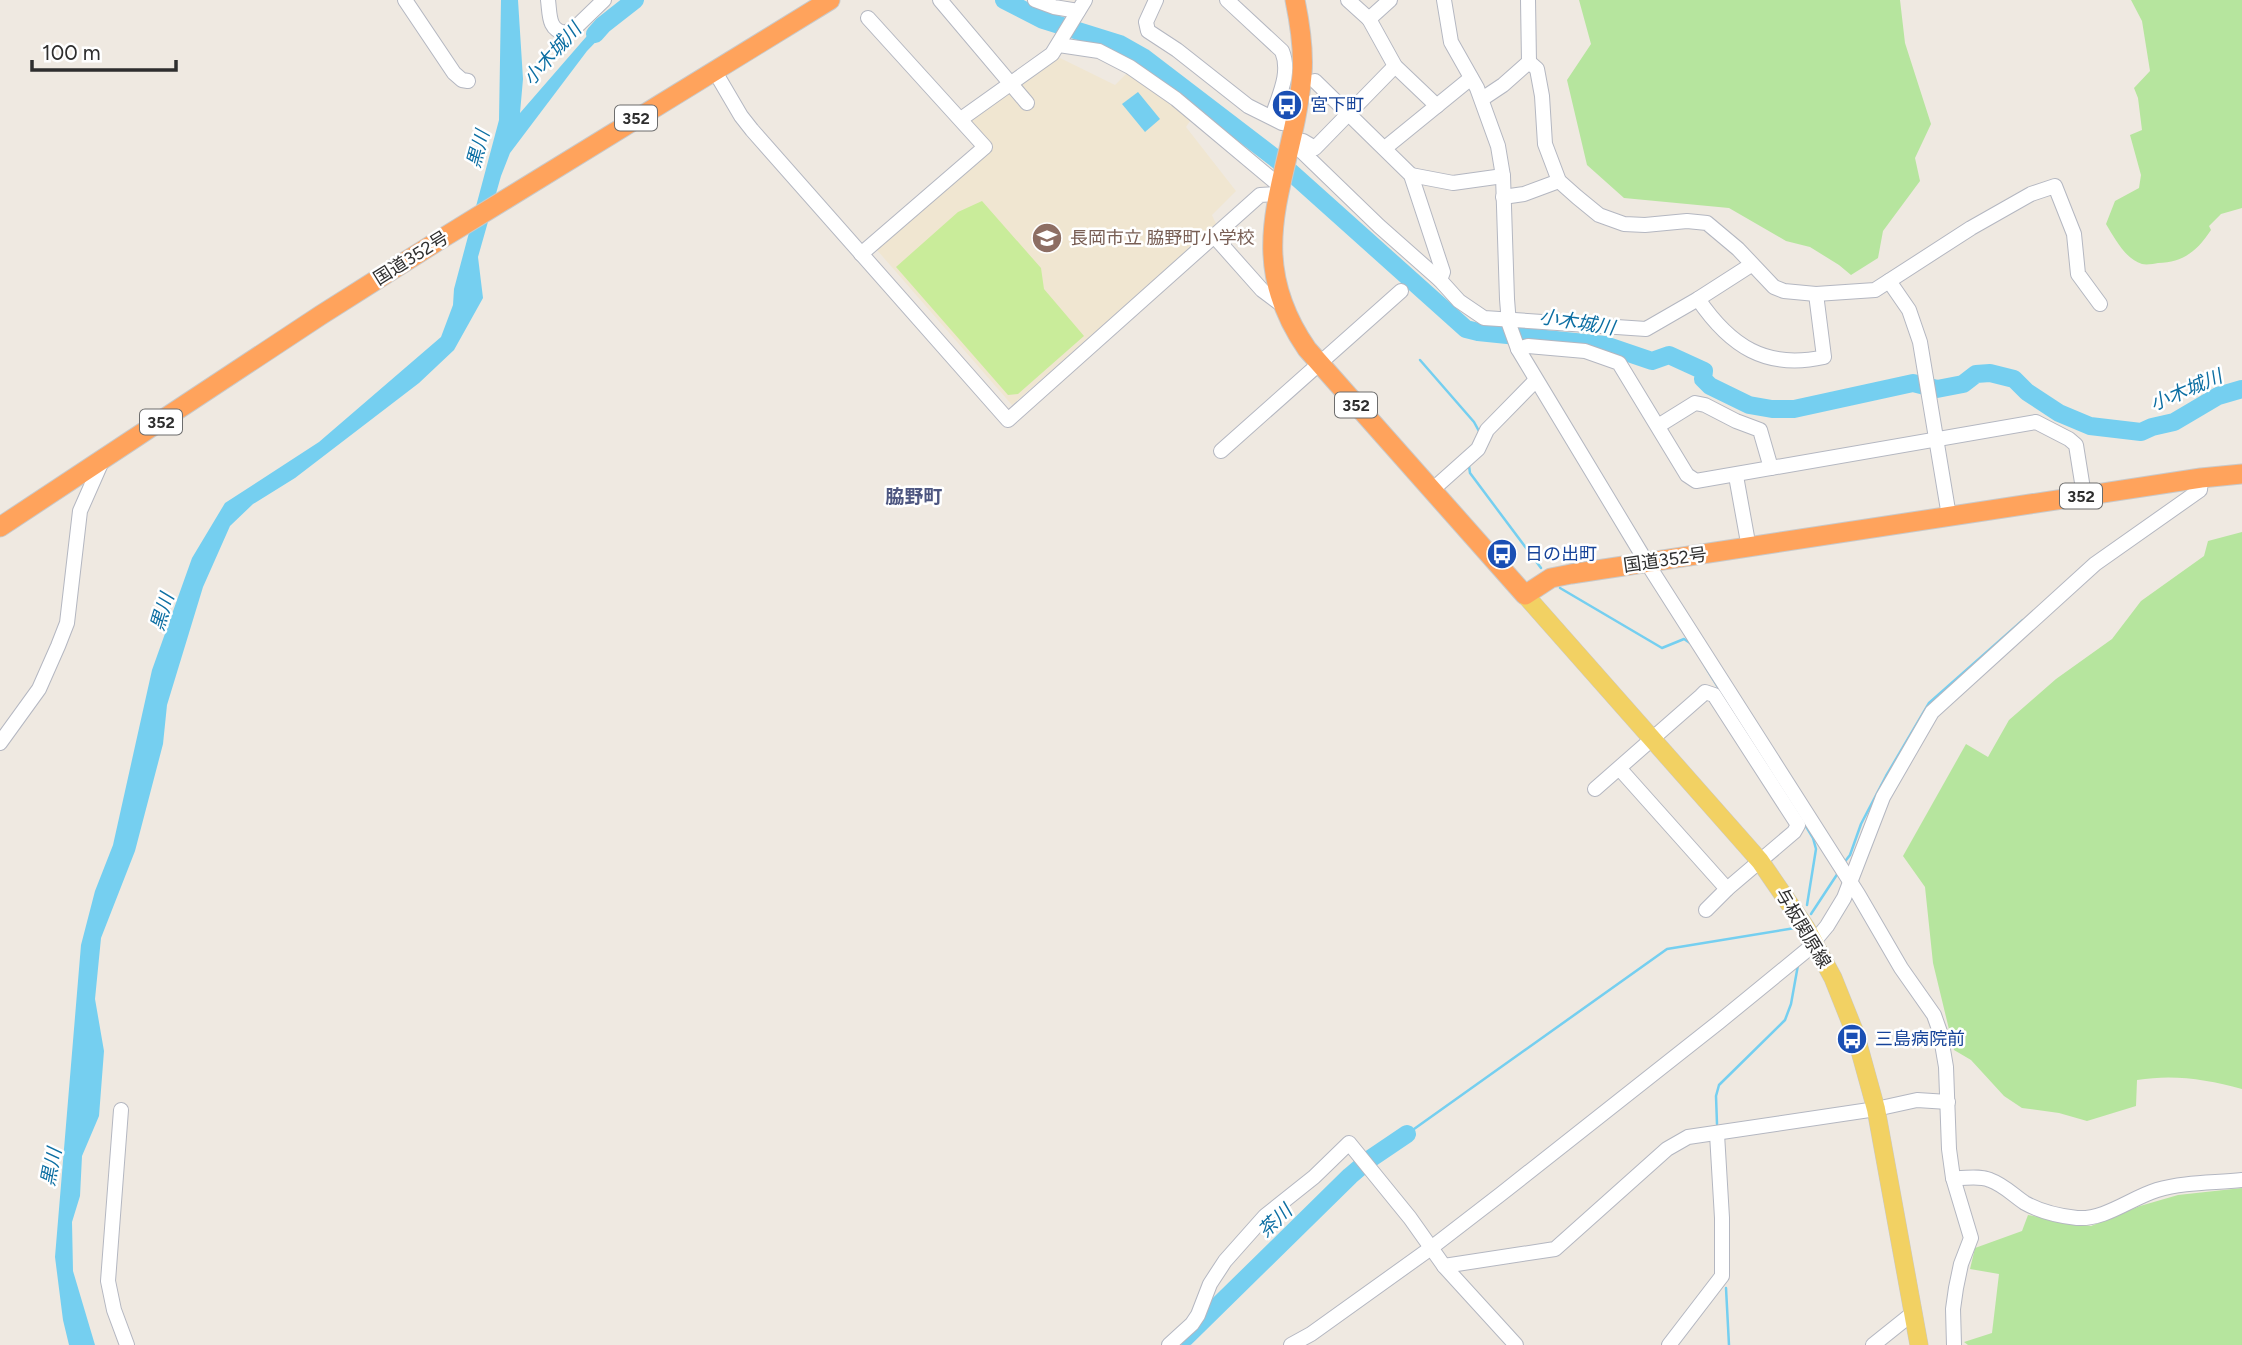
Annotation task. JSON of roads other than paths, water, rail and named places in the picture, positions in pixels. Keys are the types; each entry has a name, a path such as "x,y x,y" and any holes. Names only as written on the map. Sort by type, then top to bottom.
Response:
{"highway":[{"name":"国道352号","path":"0,527 441,239 830,0"},
{"name":"352","path":"1294,0 1301,37 1302,74 1288,133 1272,235 1272,252 1282,304 1298,336 1319,363 1525,595"},
{"name":"国道352号","path":"1525,595 1551,578 2084,495 2242,474"}],"main road":[{"name":"与板関原線","path":"1525,595 1760,861 1789,901 1814,943 1845,1005 1865,1065 1876,1109 1919,1345"}],"street":[{"path":"405,0 454,73 462,80 468,80"},
{"path":"548,0 551,24 554,29 565,33 575,28 604,0"},
{"path":"940,0 1027,103"},
{"path":"961,119 1052,54 1080,9 1054,7 1035,0"},
{"path":"1156,0 1146,22 1148,31 1177,50 1248,106 1315,148 1395,66"},
{"path":"1227,0 1286,52 1288,133 1361,209 1477,315 1499,321 1605,325 1636,330 1654,326 1751,265"},
{"path":"1348,0 1369,19 1395,66 1437,106"},
{"path":"1369,19 1390,0"},
{"path":"1444,0 1451,42 1482,99 1498,146 1503,176 1509,321 1517,346 1647,563 1850,882 1901,968 1934,1015 1946,1067 1949,1149 1953,1178 1971,1238 1961,1264 1956,1288 1953,1310 1954,1345"},
{"path":"1528,0 1529,62 1537,69 1542,96 1545,144 1559,181 1599,215 1613,222 1645,225 1687,221 1706,223 1738,248 1774,287 1784,291 1816,293 1875,290 2031,194 2055,186 2074,234 2078,274 2100,304"},
{"path":"861,254 985,147 868,18"},
{"path":"714,70 752,131 1008,420 1260,195 1280,186 1176,99 1130,66 1099,51 1059,44"},
{"path":"1482,99 1529,62"},
{"path":"1385,148 1471,78"},
{"path":"1315,81 1411,174 1443,272 1440,280"},
{"path":"1411,174 1453,183 1503,176"},
{"path":"1503,197 1524,194 1552,181 1559,181"},
{"path":"1213,236 1262,290 1282,304"},
{"path":"1889,281 1909,310 1915,326 1931,398 1949,516"},
{"path":"1221,451 1401,291"},
{"path":"1698,299 1713,321 1744,348 1770,357 1801,362 1824,357 1816,293"},
{"path":"1517,346 1585,351 1619,363 1691,479 1702,482 2036,422 2076,445 2084,495"},
{"path":"1431,491 1478,449 1487,430 1536,380"},
{"path":"1658,426 1695,403 1705,405 1735,421 1760,430 1771,468"},
{"path":"0,743 39,689 58,646 66,623 80,511 103,459"},
{"path":"1736,475 1749,548"},
{"path":"1291,1345 1311,1334 1431,1248 1719,1022 1814,943 1844,898 1883,797 1924,723 1938,705 2095,564 2200,490 2201,478"},
{"path":"1595,789 1705,692 1714,695 1798,825 1794,832 1706,910"},
{"path":"1619,768 1727,889"},
{"path":"1444,1266 1555,1249 1680,1140 1917,1101 1948,1102"},
{"path":"121,1110 108,1281 114,1310 127,1345"},
{"path":"1670,1345 1722,1276 1717,1134"},
{"path":"1170,1345 1198,1315 1210,1284 1225,1261 1265,1216 1314,1177 1349,1143 1444,1266 1516,1345"},
{"path":"1953,1178 1975,1177 1992,1180 2006,1187 2025,1203 2057,1215 2080,1218 2099,1215 2154,1191 2174,1186 2242,1180"},
{"path":"1873,1345 1913,1313"}],"water":[{"path":"501,0 518,0 523,79 520,113 606,14 613,24 587,51 510,153 478,257 483,298 454,350 419,383 295,478 253,504 230,526 203,587 167,705 163,744 135,851 101,938 95,999 104,1051 99,1116 82,1156 80,1196 72,1222 73,1271 95,1345 69,1345 55,1257 81,945 95,891 113,845 152,670 192,558 225,503 319,442 441,337 453,305 454,289 499,120"},
{"path":"1138,92 1160,119 1145,132 1122,104"}],"waterway":[{"name":"小木城川","path":"595,34 635,0"},
{"name":"小木城川","path":"1004,0 1043,20 1120,44 1143,57 1275,158 1466,329 1605,345 1652,361 1669,355 1704,371 1703,379 1710,386 1749,405 1772,409 1794,409 1913,383 1937,389 1963,384 1976,374 1990,373 2014,379 2027,392 2059,413 2090,426 2141,432 2174,422 2218,396 2242,389"},
{"path":"1420,360 1474,422 1480,433"},
{"path":"1469,466 1470,473 1541,568"},
{"path":"1560,588 1662,648 1684,639 1690,643"},
{"path":"1843,864 1850,855 1861,824 1886,776 1929,703 2023,620"},
{"path":"1705,666 1742,726"},
{"path":"1804,823 1816,849 1807,905"},
{"path":"1811,914 1838,873"},
{"path":"1407,1134 1667,949 1795,928"},
{"path":"1717,1124 1716,1096 1719,1085 1785,1020 1791,1004 1798,965"},
{"name":"茶川","path":"1186,1337 1350,1176 1407,1134"},
{"path":"1726,1288 1729,1345"}],"place":[{"name":"宮下町","path":"1287,105"},
{"name":"長岡市立 脇野町小学校","path":"1047,238"},
{"name":"日の出町","path":"1502,554"},
{"name":"三島病院前","path":"1852,1039"}],"district":[{"name":"脇野町","path":"914,496"}],"water label":[{"name":"黒川","path":"478,149"},
{"name":"黒川","path":"162,612"},
{"name":"黒川","path":"51,1167"}]}
